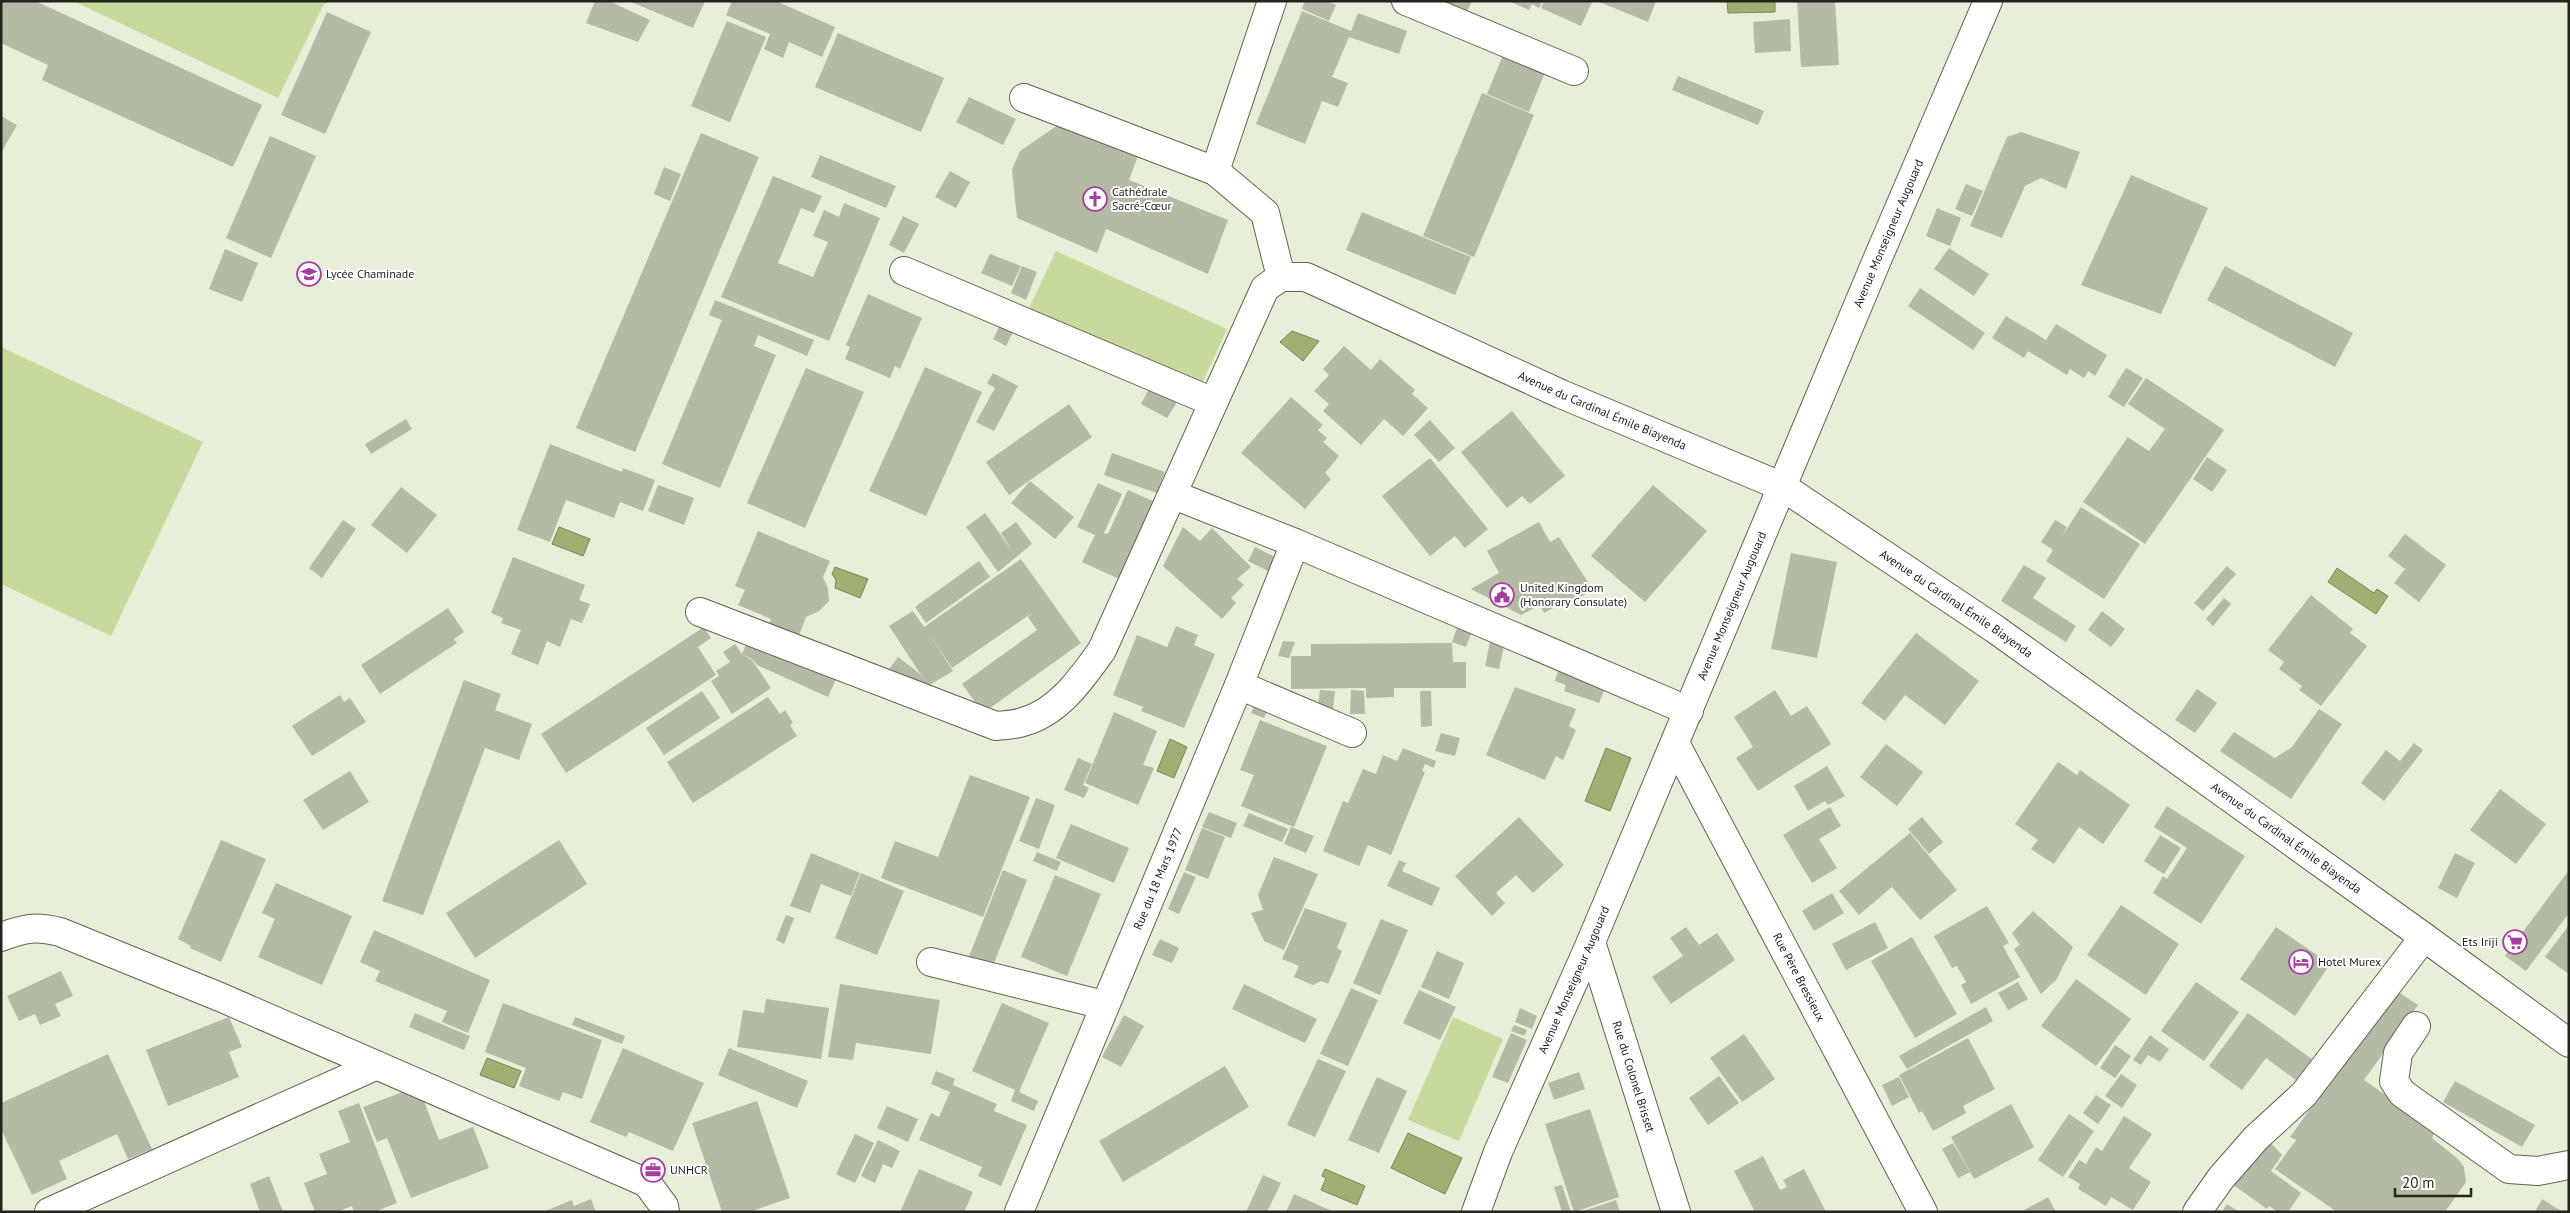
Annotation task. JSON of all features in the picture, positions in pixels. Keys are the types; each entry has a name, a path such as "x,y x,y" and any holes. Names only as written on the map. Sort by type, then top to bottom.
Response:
{"street":[{"path":"1214,171 1272,1"},
{"path":"1406,1 1574,71"},
{"name":"Avenue Monseigneur Augouard","path":"1476,1212 1498,1152 1591,942 1877,260 1988,1"},
{"path":"700,612 996,726 1024,722 1051,708 1079,682 1102,650 1174,495 1213,402 1265,288 1281,277 1265,213 1214,171 1024,98"},
{"path":"904,271 1213,402"},
{"name":"Avenue du Cardinal Émile Biayenda","path":"1281,277 1306,277 1562,394 1783,487 1995,629 2424,936 2569,1043"},
{"path":"1174,495 1296,543 1689,711"},
{"name":"Rue du 18 Mars 1977","path":"1019,1212 1239,685 1296,543"},
{"path":"1239,685 1352,733"},
{"name":"Rue Père Bressieux","path":"1675,743 1923,1212"},
{"path":"1,937 22,929 38,927 60,932 220,997 647,1183 664,1206 665,1212"},
{"path":"2197,1212 2220,1178 2256,1138 2304,1094 2424,936"},
{"name":"Rue du Colonel Brisset","path":"1591,942 1676,1212"},
{"path":"932,962 1104,1005"},
{"path":"2416,1026 2398,1053 2394,1081 2402,1094 2509,1169 2538,1171 2569,1165"},
{"path":"49,1212 375,1066"}],"shaded area":[{"path":"73,1 330,1 324,4 278,98"},
{"path":"1727,1 1775,1 1775,12 1728,13"},
{"path":"1056,251 1227,329 1201,386 1029,308"},
{"path":"1292,331 1319,341 1303,361 1280,342"},
{"path":"1,347 203,442 111,636 1,584"},
{"path":"559,527 590,539 583,556 552,544"},
{"path":"835,567 868,579 860,598 835,588 836,580 832,574"},
{"path":"2337,568 2374,593 2377,589 2388,596 2376,614 2328,582"},
{"path":"1170,739 1187,747 1174,778 1157,771"},
{"path":"1606,748 1631,758 1610,811 1585,801"},
{"path":"1453,1017 1503,1039 1459,1141 1408,1120"},
{"path":"487,1058 521,1071 514,1088 480,1075"},
{"path":"1408,1133 1462,1158 1445,1194 1391,1168"},
{"path":"1325,1169 1365,1186 1357,1205 1321,1190 1326,1178 1322,1176"}],"building":[{"path":"1,1 35,1 262,105 233,167 42,80 48,65 1,43"},
{"path":"595,1 609,1 650,20 638,42 586,23"},
{"path":"629,1 705,1 693,28"},
{"path":"732,1 776,1 835,27 822,57 789,42 783,58 764,49 770,34 726,15"},
{"path":"1305,1 1326,1 1336,5 1329,21 1302,9"},
{"path":"1421,1 1472,1 1463,21"},
{"path":"1509,1 1543,1 1539,8 1532,4 1529,10"},
{"path":"1544,1 1592,2 1581,26 1541,8"},
{"path":"1597,1 1656,1 1648,22"},
{"path":"1797,1 1835,1 1839,65 1801,67"},
{"path":"1302,11 1351,31 1358,13 1407,31 1399,54 1349,37 1332,77 1348,83 1338,107 1322,101 1305,144 1256,124"},
{"path":"327,12 371,32 325,134 281,115"},
{"path":"1790,19 1791,51 1755,53 1753,22"},
{"path":"727,21 766,37 730,122 691,106"},
{"path":"838,33 944,78 921,132 815,87"},
{"path":"1503,55 1545,72 1529,112 1487,94"},
{"path":"1678,76 1764,111 1758,125 1672,90"},
{"path":"1482,93 1534,115 1474,257 1423,236"},
{"path":"969,97 1016,119 1003,145 956,122"},
{"path":"1,116 17,125 1,153"},
{"name":"Cathédrale Sacré-Cœur","path":"1061,123 1138,156 1129,180 1228,220 1208,274 1106,229 1097,253 1017,218 1012,170 1020,151"},
{"path":"2021,132 2080,152 2066,189 2041,178 2025,186 2002,238 1970,226 2007,137"},
{"path":"701,133 759,157 635,452 576,428"},
{"path":"270,136 316,156 271,258 226,238"},
{"path":"820,155 896,186 886,208 811,177"},
{"path":"664,167 681,174 670,201 654,194"},
{"path":"950,171 970,182 956,208 935,197"},
{"path":"2131,175 2208,208 2161,314 2081,285"},
{"path":"773,176 822,196 814,213 801,208 778,263 813,277 828,242 813,236 824,210 839,217 844,203 880,218 829,341 721,297"},
{"path":"1966,184 1983,191 1972,216 1955,209"},
{"path":"1937,208 1961,218 1950,246 1926,236"},
{"path":"1362,212 1471,257 1455,295 1346,250"},
{"path":"903,216 919,224 904,253 889,245"},
{"path":"1949,248 1989,274 1974,296 1934,269"},
{"path":"225,249 258,263 242,302 209,289"},
{"path":"990,254 1021,266 1012,286 981,273"},
{"path":"1022,266 1037,272 1026,300 1011,293"},
{"path":"2225,266 2353,333 2335,367 2207,300"},
{"path":"1920,288 1985,333 1973,350 1908,306"},
{"path":"868,294 922,318 900,369 895,366 890,378 845,359 850,347 846,345"},
{"path":"715,300 814,340 807,356 758,335 754,346 776,355 720,488 662,464 722,320 709,315"},
{"path":"2006,316 2046,340 2056,324 2107,355 2095,376 2088,371 2084,378 2070,369 2067,375 2028,351 2024,358 1992,338"},
{"path":"1000,325 1013,332 1006,346 993,339"},
{"path":"1344,346 1371,370 1380,359 1415,390 1412,394 1428,408 1403,436 1384,419 1361,445 1323,411 1329,404 1314,391 1329,375 1323,369"},
{"path":"925,367 982,392 926,516 869,491"},
{"path":"806,368 864,392 805,528 747,503"},
{"path":"2126,368 2143,378 2124,407 2108,397"},
{"path":"993,373 1018,386 994,431 976,422 995,388 987,383"},
{"path":"2146,378 2224,430 2145,544 2083,502 2128,437 2149,451 2165,429 2128,404"},
{"path":"1150,387 1177,402 1167,418 1141,404"},
{"path":"1291,397 1323,425 1318,430 1327,438 1323,442 1339,456 1325,473 1331,479 1305,509 1241,453"},
{"path":"1069,404 1092,437 1009,495 986,462"},
{"path":"1512,411 1565,476 1530,504 1522,496 1507,508 1461,452"},
{"path":"406,419 412,429 371,454 365,444"},
{"path":"1430,420 1455,448 1439,462 1414,435"},
{"path":"550,444 622,472 623,468 655,480 643,511 620,502 614,518 566,500 550,542 517,530"},
{"path":"1112,453 1165,472 1157,493 1104,475"},
{"path":"2207,457 2227,470 2212,492 2193,479"},
{"path":"1430,458 1488,529 1465,548 1455,536 1430,556 1382,496"},
{"path":"1030,481 1074,517 1055,539 1011,503"},
{"path":"1098,483 1122,494 1104,533 1108,534 1128,490 1155,502 1119,579 1082,562 1095,535 1077,527"},
{"path":"658,485 694,498 684,525 648,511"},
{"path":"1653,485 1707,531 1645,602 1591,556"},
{"path":"401,487 437,515 407,553 371,525"},
{"path":"2081,507 2140,544 2104,599 2046,561 2053,550 2041,542 2055,520 2067,527 2061,538"},
{"path":"985,513 1013,552 1001,533 1016,522 1032,544 998,572 966,527"},
{"path":"343,520 356,529 322,578 309,568"},
{"path":"1539,522 1550,542 1559,537 1593,590 1566,605 1564,602 1544,613 1540,605 1521,615 1471,589 1499,573 1487,551"},
{"path":"1183,527 1200,541 1212,528 1251,567 1237,579 1244,585 1231,598 1236,603 1222,619 1163,566"},
{"path":"758,531 830,561 823,577 828,588 829,601 819,611 806,617 798,638 768,626 771,619 738,605 745,590 735,586"},
{"path":"2405,534 2446,565 2419,602 2394,583 2405,569 2388,556"},
{"path":"1255,547 1275,557 1268,571 1248,561"},
{"path":"1791,553 1837,562 1817,658 1771,649"},
{"path":"513,557 585,585 579,600 590,604 582,623 571,619 560,647 547,641 538,665 511,654 521,630 501,623 503,618 491,613"},
{"path":"1021,559 1081,643 983,713 962,684 1037,630 1028,617 1032,613 952,668 928,632 953,671 928,686 926,683 920,692 889,669 898,657 919,673 925,681 889,626 913,611 924,627"},
{"path":"979,561 990,577 926,623 915,607"},
{"path":"2024,565 2046,578 2033,598 2076,626 2066,642 2001,601"},
{"path":"2227,566 2236,574 2203,611 2194,603"},
{"path":"2311,595 2353,629 2350,633 2367,646 2321,706 2299,690 2302,686 2279,669 2284,662 2268,650"},
{"path":"2224,598 2231,604 2213,626 2206,619"},
{"path":"448,608 464,632 454,639 457,643 380,694 361,665"},
{"path":"2102,611 2125,629 2111,647 2088,630"},
{"path":"1176,626 1198,635 1194,645 1215,654 1184,728 1141,711 1143,707 1113,695 1137,635 1167,647"},
{"path":"704,627 711,638 698,647 716,675 566,773 541,734"},
{"path":"1457,628 1471,634 1466,647 1452,642"},
{"path":"1916,633 1979,681 1945,725 1905,695 1885,721 1861,703"},
{"path":"750,635 839,673 828,697 757,665 752,659 742,654"},
{"path":"1283,641 1295,642 1289,658 1278,656"},
{"path":"1490,642 1504,646 1499,669 1485,666"},
{"path":"1452,643 1453,662 1466,662 1466,688 1394,688 1394,697 1366,698 1366,688 1291,689 1291,656 1311,656 1311,644"},
{"path":"735,644 742,654 752,660 771,688 732,714 711,681 719,676 716,671 730,662 723,652"},
{"path":"1558,671 1605,688 1599,703 1564,691 1566,685 1555,681"},
{"path":"464,680 501,694 495,710 532,724 519,760 485,748 423,915 382,901"},
{"path":"1515,687 1576,709 1569,726 1576,730 1563,760 1556,756 1545,780 1486,755"},
{"path":"2197,689 2217,703 2195,733 2175,720"},
{"path":"1320,690 1335,691 1332,717 1317,712"},
{"path":"1351,690 1364,691 1365,714 1350,714"},
{"path":"1775,690 1791,716 1807,706 1831,744 1758,791 1736,758 1753,747 1734,717"},
{"path":"702,691 720,718 664,755 646,728"},
{"path":"1420,691 1431,691 1432,726 1421,727"},
{"path":"340,695 344,702 350,698 366,722 312,756 292,726"},
{"path":"768,697 780,714 785,710 793,723 790,725 797,736 693,803 667,762"},
{"path":"1255,704 1268,709 1264,718 1251,713"},
{"path":"2319,709 2342,724 2291,799 2220,751 2234,732 2275,758 2292,747"},
{"path":"1114,712 1157,731 1143,765 1154,768 1138,805 1085,783"},
{"path":"1260,720 1327,746 1294,827 1241,806 1254,775 1240,770"},
{"path":"1441,733 1460,738 1455,756 1435,751"},
{"path":"2414,743 2423,750 2384,801 2361,783 2386,750 2400,761"},
{"path":"1886,744 1923,772 1897,806 1860,777"},
{"path":"1403,748 1436,761 1434,768 1425,764 1422,771 1425,772 1391,855 1368,845 1359,866 1323,851 1343,801 1348,803 1363,769 1376,774 1383,755 1397,761"},
{"path":"1078,758 1092,764 1083,785 1089,788 1084,798 1064,790"},
{"path":"2058,762 2077,775 2080,770 2130,805 2103,844 2079,827 2054,864 2031,849 2038,840 2015,824"},
{"path":"1827,766 1845,796 1828,805 1825,801 1808,811 1794,786"},
{"path":"350,771 369,802 323,830 303,800"},
{"path":"970,775 1030,797 983,917 881,878 895,841 938,857"},
{"path":"2500,789 2546,824 2516,864 2470,830"},
{"path":"1036,798 1055,805 1039,849 1019,841"},
{"path":"2167,806 2245,856 2201,924 2153,893 2163,876 2167,879 2187,848 2154,827"},
{"path":"1830,807 1841,826 1819,839 1837,868 1812,883 1783,835"},
{"path":"1209,812 1237,823 1231,838 1202,827"},
{"path":"1249,813 1288,829 1282,842 1243,826"},
{"path":"1519,817 1564,865 1533,893 1516,875 1496,893 1505,903 1492,916 1455,876"},
{"path":"1922,817 1943,842 1929,854 1908,829"},
{"path":"1071,824 1129,848 1114,883 1056,858"},
{"path":"1291,827 1314,836 1306,853 1284,844"},
{"path":"1202,828 1225,837 1208,879 1185,870"},
{"path":"1910,833 1957,890 1920,920 1892,887 1859,915 1839,891"},
{"path":"2160,835 2181,848 2164,874 2144,861"},
{"path":"221,840 266,859 221,962 190,948 191,946 178,939"},
{"path":"559,840 587,884 475,958 446,913"},
{"path":"1037,852 1061,862 1057,871 1033,861"},
{"path":"811,853 860,873 851,896 821,884 810,913 790,906"},
{"path":"2455,853 2475,863 2457,898 2438,888"},
{"path":"1274,857 1318,874 1284,950 1264,941 1251,913 1263,910 1258,895"},
{"path":"1399,860 1406,863 1402,871 1440,888 1432,906 1387,886"},
{"path":"1003,870 1027,880 992,968 968,959"},
{"path":"2569,870 2569,913 2526,971 2505,956"},
{"path":"1184,872 1196,877 1179,914 1168,909"},
{"path":"861,873 904,891 877,955 835,938"},
{"path":"1055,875 1101,894 1067,976 1021,957"},
{"path":"276,883 352,916 322,985 258,957 275,919 262,913"},
{"path":"1832,893 1844,913 1814,931 1802,911"},
{"path":"2121,905 2179,944 2146,995 2087,955"},
{"path":"1987,906 2009,943 2003,946 2020,977 1971,1004 1961,985 1966,982 1957,966 1952,968 1934,936"},
{"path":"1305,908 1347,923 1337,948 1342,951 1328,984 1321,981 1313,985 1294,977 1299,966 1282,959"},
{"path":"2033,911 2073,947 2056,980 2041,994 2014,949 2020,945 2012,933"},
{"path":"786,915 794,918 784,944 776,940"},
{"path":"1381,919 1408,930 1380,995 1353,983"},
{"path":"1875,922 1888,948 1846,970 1832,944"},
{"path":"2569,925 2569,974 2545,957"},
{"path":"1686,927 1699,945 1717,933 1735,960 1671,1004 1652,977 1683,956 1670,938"},
{"path":"2276,927 2330,964 2295,1016 2240,979"},
{"path":"374,930 490,980 468,1033 442,1022 447,1011 375,981 380,971 360,962"},
{"path":"1912,937 1957,1014 1915,1038 1871,961"},
{"path":"1160,939 1179,948 1172,963 1152,955"},
{"path":"1437,951 1464,963 1449,999 1421,987"},
{"path":"61,971 73,996 55,1004 61,1016 40,1025 35,1014 19,1021 7,996"},
{"path":"2076,979 2131,1019 2096,1066 2041,1026"},
{"path":"2018,982 2028,999 2008,1010 1998,993"},
{"path":"2196,982 2239,1012 2204,1061 2161,1031"},
{"path":"840,984 940,1000 931,1054 856,1043 853,1060 828,1057"},
{"path":"1244,984 1317,1019 1305,1043 1232,1009"},
{"path":"1351,988 1378,1000 1348,1066 1320,1054"},
{"path":"1419,990 1456,1007 1440,1040 1403,1023"},
{"path":"2395,990 2418,1005 2364,1080 2436,1130 2432,1138 2458,1159 2464,1167 2466,1182 2445,1212 2337,1212 2275,1169 2296,1140 2290,1137"},
{"path":"766,999 829,1008 821,1059 737,1047 743,1010 764,1013"},
{"path":"503,1003 602,1040 582,1099 563,1092 559,1101 519,1086 526,1068 485,1052"},
{"path":"1002,1003 1049,1023 1019,1092 1038,1101 1034,1111 1011,1101 1015,1090 972,1071"},
{"path":"1986,1007 1993,1021 1907,1069 1899,1056"},
{"path":"1520,1008 1537,1016 1532,1029 1515,1022"},
{"path":"415,1013 470,1036 464,1050 409,1027"},
{"path":"2248,1013 2312,1059 2296,1080 2266,1058 2242,1090 2209,1066"},
{"path":"1124,1015 1144,1026 1121,1067 1102,1057"},
{"path":"229,1017 242,1047 229,1052 239,1077 168,1106 146,1050"},
{"path":"575,1017 625,1036 622,1044 572,1025"},
{"path":"1514,1025 1527,1030 1524,1036 1511,1031"},
{"path":"1511,1033 1527,1040 1508,1083 1492,1077"},
{"path":"1744,1034 1775,1079 1742,1102 1710,1058"},
{"path":"2150,1035 2169,1049 2160,1062 2148,1055 2141,1065 2133,1060"},
{"path":"1968,1038 1995,1089 1963,1106 1966,1113 1933,1131 1922,1111 1919,1113 1899,1075"},
{"path":"2115,1045 2131,1056 2115,1078 2100,1068"},
{"path":"623,1048 704,1083 673,1151 629,1132 626,1137 590,1122"},
{"path":"729,1048 808,1081 797,1108 718,1075"},
{"path":"108,1054 152,1149 128,1159 117,1134 59,1161 67,1179 32,1195 1,1129 1,1103"},
{"path":"1318,1059 1346,1071 1315,1137 1287,1125"},
{"path":"1225,1066 1249,1107 1123,1182 1099,1141"},
{"path":"936,1071 955,1079 953,1085 997,1104 994,1111 1027,1125 1001,1186 978,1176 982,1167 919,1140 931,1113 939,1117 950,1092 931,1084"},
{"path":"1579,1072 1585,1089 1554,1100 1548,1083"},
{"path":"2121,1074 2137,1085 2122,1108 2105,1096"},
{"path":"1719,1076 1739,1103 1708,1125 1689,1098"},
{"path":"1377,1077 1407,1091 1379,1153 1348,1140"},
{"path":"1899,1077 1909,1097 1892,1106 1882,1085"},
{"path":"2455,1081 2535,1125 2522,1147 2443,1102"},
{"path":"418,1086 439,1140 473,1127 489,1168 411,1198 387,1138 377,1142 363,1107"},
{"path":"2096,1095 2111,1105 2098,1124 2083,1113"},
{"path":"757,1101 790,1198 749,1212 722,1212 692,1123"},
{"path":"359,1103 397,1203 374,1212 354,1212 352,1206 337,1212 315,1212 304,1183 327,1174 319,1154 350,1142 338,1111"},
{"path":"2011,1104 2034,1147 1974,1179 1951,1137"},
{"path":"887,1106 918,1119 908,1142 877,1128"},
{"path":"1590,1109 1619,1197 1574,1212 1545,1124"},
{"path":"2069,1114 2094,1131 2063,1177 2038,1160"},
{"path":"2124,1116 2152,1134 2129,1168 2151,1182 2133,1210 2111,1197 2106,1206 2078,1189 2080,1184 2068,1177 2079,1160 2086,1164 2096,1147 2102,1151"},
{"path":"855,1134 874,1143 855,1183 836,1174"},
{"path":"878,1140 900,1151 892,1168 883,1164 875,1183 861,1176"},
{"path":"1953,1143 1970,1172 1958,1178 1942,1149"},
{"path":"2271,1143 2282,1155 2271,1171 2301,1193 2288,1212 2278,1212 2269,1206 2267,1209 2229,1182"},
{"path":"1763,1156 1780,1190 1787,1187 1783,1180 1804,1169 1826,1212 1755,1212 1734,1171"},
{"path":"919,1169 973,1192 964,1212 900,1212"},
{"path":"1263,1175 1281,1183 1267,1212 1246,1212"},
{"path":"269,1176 283,1212 260,1212 250,1184"},
{"path":"1562,1185 1571,1212 1562,1212 1554,1187"},
{"path":"1294,1194 1334,1212 1286,1212"},
{"path":"2048,1197 2056,1212 2021,1212"},
{"path":"591,1199 596,1212 543,1212 572,1200 574,1206"},
{"path":"2542,1199 2563,1212 2535,1212"},
{"path":"1616,1200 1620,1212 1583,1212 1583,1211"},
{"path":"2227,1204 2239,1212 2222,1212"}],"place":[{"name":"Cathédrale Sacré-Cœur","path":"1095,199"},
{"name":"Lycée Chaminade","path":"309,274"},
{"name":"United Kingdom (Honorary Consulate)","path":"1502,595"},
{"name":"Ets Iriji","path":"2515,942"},
{"name":"Hotel Murex","path":"2301,962"},
{"name":"UNHCR","path":"653,1170"}]}
